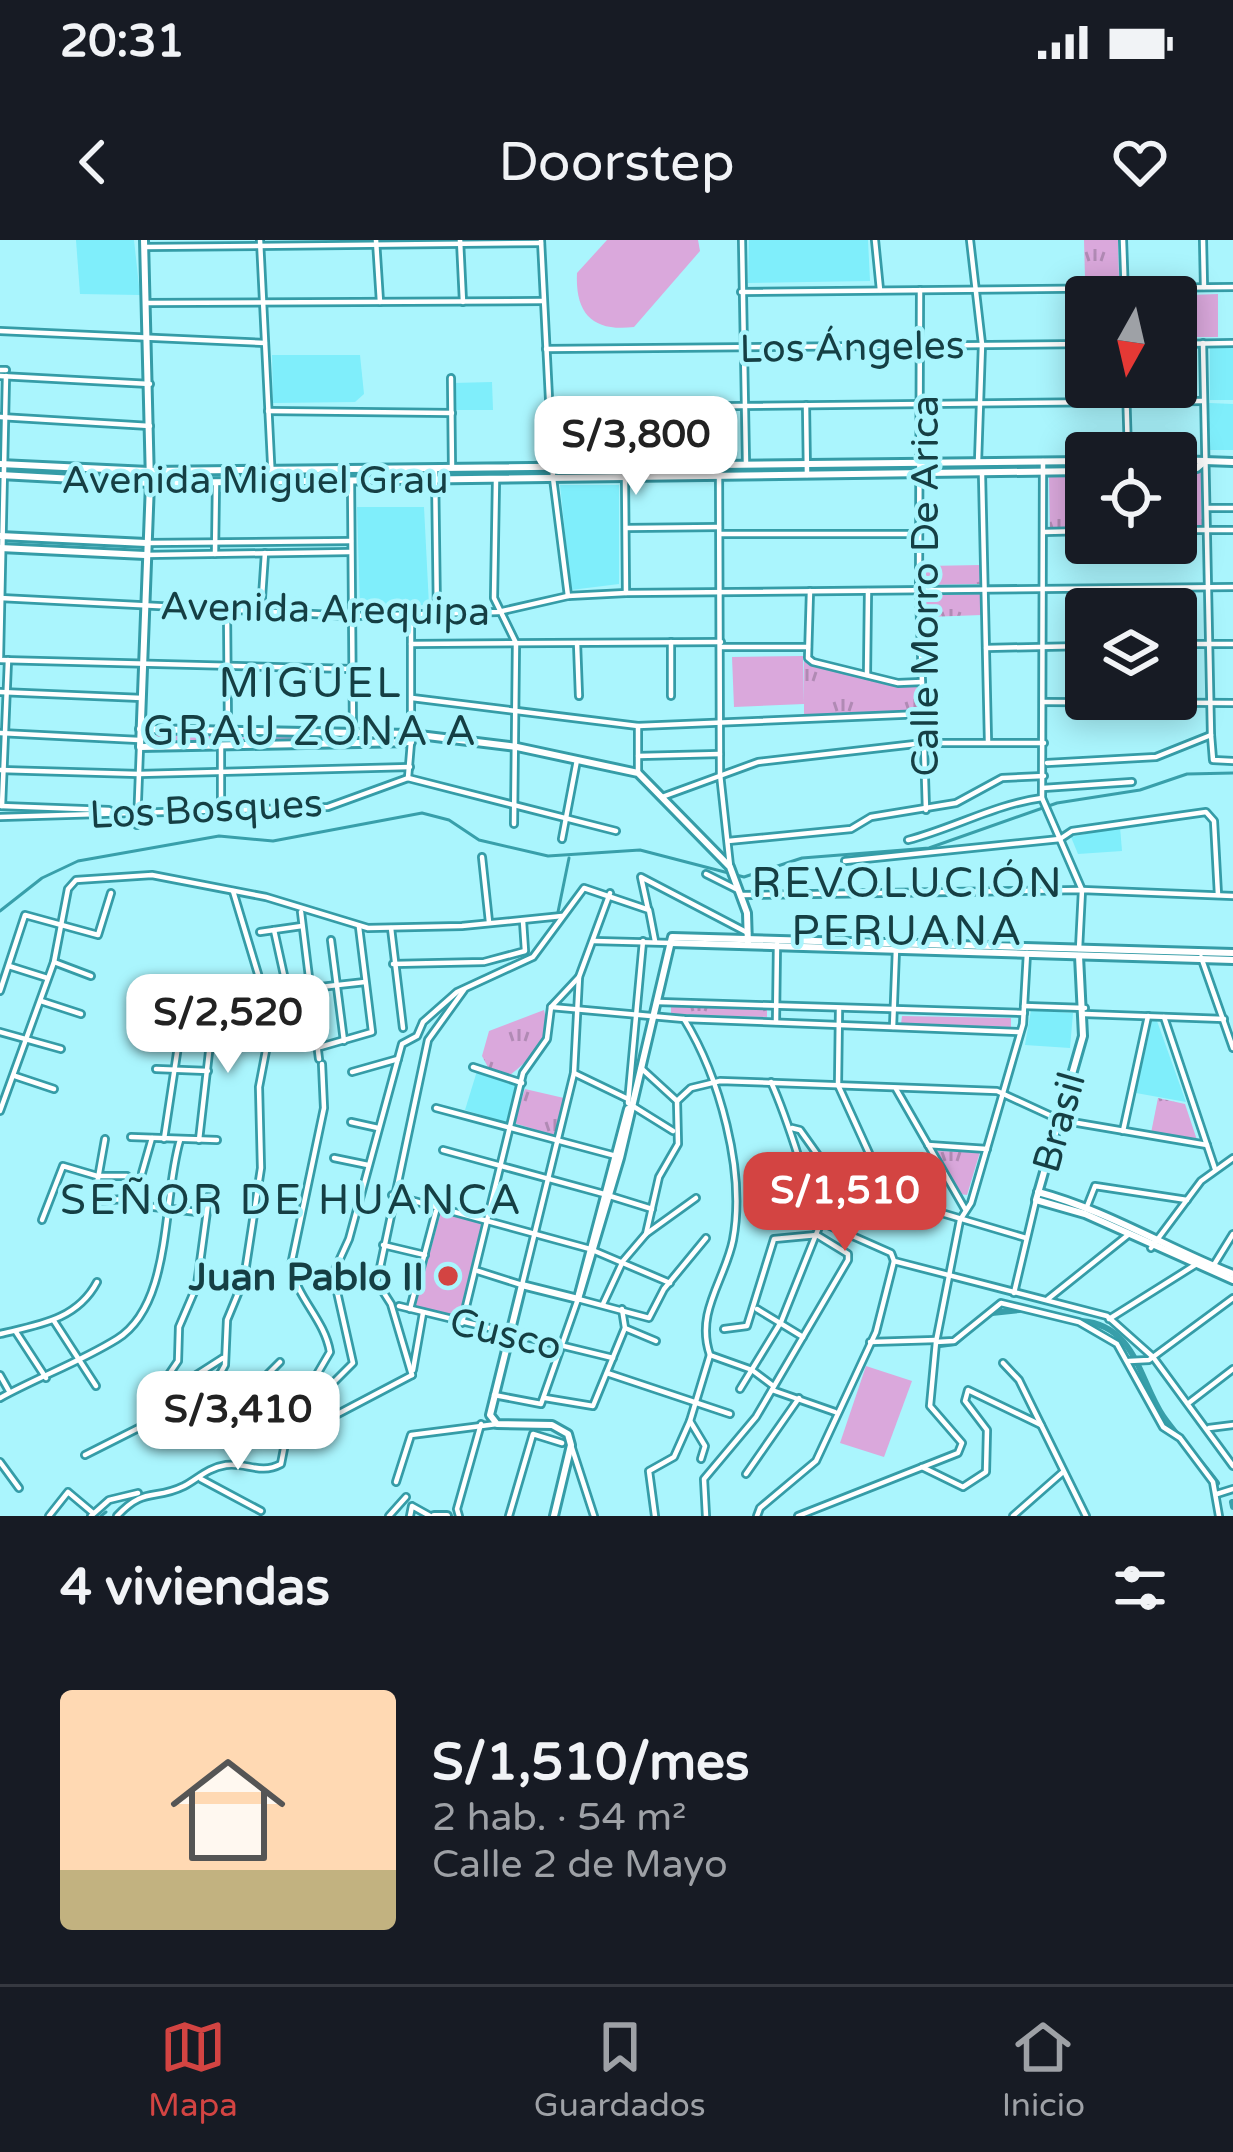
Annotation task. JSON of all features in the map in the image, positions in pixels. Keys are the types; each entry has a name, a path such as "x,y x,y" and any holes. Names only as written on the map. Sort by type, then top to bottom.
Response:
{"street":[{"path":"742,240 746,463"},
{"path":"875,240 880,290"},
{"path":"970,240 982,344 978,462"},
{"path":"1124,240 1124,276"},
{"path":"1203,240 1204,287"},
{"path":"376,242 380,302"},
{"path":"460,242 463,302"},
{"path":"137,826 150,483 144,243 541,242 552,467 568,596"},
{"path":"260,243 272,482"},
{"path":"1197,287 1233,287"},
{"path":"741,292 1065,289"},
{"name":"Calle Morro De Arica","path":"920,290 919,590 926,810"},
{"path":"147,303 544,301"},
{"path":"0,331 265,343"},
{"path":"1197,344 1233,343"},
{"name":"Los Ángeles","path":"546,350 1065,344"},
{"path":"1202,344 1210,735 1213,760 1233,761"},
{"path":"135,811 1,806 3,373 150,384"},
{"path":"452,378 452,468"},
{"path":"1197,400 1203,400"},
{"path":"548,408 1065,403"},
{"path":"806,405 807,476"},
{"path":"268,411 452,413"},
{"path":"3,417 150,426"},
{"path":"1043,461 1043,800 1082,890 1079,952"},
{"name":"Avenida Miguel Grau","path":"3,464 149,471 1065,461"},
{"path":"1197,462 1233,462"},
{"path":"719,464 720,774 730,868 748,939"},
{"path":"435,469 437,614"},
{"name":"Avenida Miguel Grau","path":"3,476 150,483 1065,472"},
{"path":"982,475 988,741"},
{"path":"625,477 626,593"},
{"path":"496,480 498,612 516,644 514,824"},
{"path":"351,481 353,734"},
{"path":"214,554 216,482"},
{"path":"1206,508 1233,508"},
{"path":"626,528 919,534"},
{"path":"1197,530 1233,530"},
{"path":"1043,532 1065,531"},
{"path":"2,536 146,543 351,541"},
{"path":"2,549 145,555 351,552"},
{"path":"261,612 265,554"},
{"name":"Avenida Arequipa","path":"2,598 352,616 498,612 568,596 626,593 1233,586"},
{"path":"867,675 868,590"},
{"path":"810,591 808,647 813,662 922,682"},
{"path":"226,610 228,730"},
{"path":"411,615 408,778 616,831"},
{"path":"578,643 579,696"},
{"path":"671,643 671,695"},
{"path":"411,644 808,647"},
{"path":"1197,644 1233,644"},
{"path":"986,648 1065,646"},
{"path":"3,659 143,667 352,669"},
{"path":"3,693 142,698"},
{"path":"412,698 638,726 923,714"},
{"path":"1043,702 1233,703"},
{"path":"638,726 638,773"},
{"path":"140,729 353,734 518,747 638,773 730,868"},
{"path":"2,733 221,747 411,738"},
{"path":"1044,763 1156,757 1210,735"},
{"path":"662,797 758,762 924,743 1043,743"},
{"path":"221,747 221,810"},
{"path":"638,756 720,754"},
{"path":"562,838 577,760"},
{"path":"2,770 221,773 410,767"},
{"path":"728,841 851,830 871,817 926,810 980,793 1002,778 1044,776"},
{"name":"Los Bosques","path":"0,817 328,807 408,778"},
{"path":"1043,788 1132,782"},
{"path":"908,840 962,826 1015,801 1043,800"},
{"path":"844,861 1060,839 1072,831 1209,813 1214,821 1218,895"},
{"path":"482,856 489,924"},
{"path":"0,1111 54,962 70,883 128,873 232,891 359,927 489,924 561,916"},
{"path":"706,874 737,889 1082,890 1233,896"},
{"path":"655,941 639,880 644,877 748,939"},
{"path":"49,1516 68,1492 92,1515 118,1497 185,1485 199,1472 227,1465 254,1470 281,1464 286,1430 353,1363 333,1274 349,1238 398,1059 409,1040 423,1022 468,986 528,961 584,888 649,910"},
{"path":"210,1392 225,1365 226,1320 244,1279 260,1173 259,1087 269,1035 261,984 232,891"},
{"path":"0,991 25,915 100,933 111,893"},
{"path":"462,1323 527,1064 547,1039 551,1007 579,977 610,893"},
{"path":"296,1423 302,1400 330,1352 321,1326 293,1281 291,1265 324,1108 301,912"},
{"path":"393,964 484,962 525,951 523,921"},
{"path":"260,932 302,926"},
{"path":"316,1046 372,1032 359,927"},
{"path":"391,928 403,1028"},
{"path":"274,930 293,1016 316,1046"},
{"path":"594,941 748,939 1233,957"},
{"path":"331,940 344,1041"},
{"path":"494,1395 537,1405 545,1398 593,1250 618,1157 623,1114 641,1068 671,940"},
{"path":"667,960 683,940"},
{"path":"629,1102 643,941"},
{"path":"776,943 776,1022"},
{"path":"893,1027 896,947"},
{"path":"798,1516 958,1453 962,1443 930,1406 936,1341 960,1220 987,1149 1021,1032 1027,950"},
{"name":"Brasil","path":"1014,1293 1084,1011 1079,952"},
{"path":"1200,956 1233,1048"},
{"path":"54,962 92,976"},
{"path":"9,966 47,978"},
{"path":"496,1424 490,1415 494,1395 574,1073 579,977"},
{"path":"309,988 364,982"},
{"path":"412,1375 391,1304 379,1289 383,1245 428,1040 468,986"},
{"path":"164,1139 185,1000"},
{"path":"41,1001 81,1014"},
{"path":"658,1003 1024,1009 1224,1019"},
{"path":"551,1007 685,1019 1021,1032"},
{"path":"199,1140 214,1008"},
{"path":"839,1008 838,1085 890,1197"},
{"path":"1123,1131 1148,1016"},
{"path":"1163,1017 1215,1169"},
{"path":"692,1031 697,1018"},
{"path":"655,1516 649,1471 674,1456 696,1402 710,1355 706,1310 733,1240 735,1214 718,1081 685,1019"},
{"path":"0,1032 62,1049"},
{"path":"352,1072 398,1059"},
{"path":"473,1067 522,1083"},
{"path":"641,1068 677,1101"},
{"path":"156,1069 208,1071"},
{"path":"574,1073 674,1131"},
{"path":"15,1076 54,1089"},
{"path":"646,1234 664,1163 678,1144 674,1131 677,1101 691,1088 718,1081 1004,1093 1060,1120 1207,1145"},
{"path":"740,1389 781,1322 821,1222 799,1167 792,1128 771,1082"},
{"path":"896,1088 964,1209"},
{"path":"436,1108 618,1157"},
{"path":"351,1122 378,1128"},
{"path":"792,1128 800,1130 837,1182 838,1228"},
{"path":"131,1137 217,1140"},
{"path":"142,1173 152,1138"},
{"path":"105,1139 95,1203 125,1199"},
{"path":"0,1398 121,1337 142,1315 158,1273 180,1140"},
{"path":"928,1145 987,1149"},
{"path":"443,1150 652,1209"},
{"path":"334,1158 368,1165"},
{"path":"1152,1245 1215,1169 1233,1158"},
{"path":"42,1220 63,1166 97,1175 127,1176"},
{"path":"837,1182 1026,1238"},
{"path":"1086,1209 1090,1191 1100,1185 1187,1200"},
{"path":"392,1195 593,1250 670,1282"},
{"path":"209,1196 197,1285 179,1328 178,1361 158,1389 170,1392 223,1358"},
{"path":"1037,1196 1086,1209 1152,1245 1233,1277"},
{"path":"602,1304 623,1262 646,1234 695,1198"},
{"path":"145,1206 206,1213"},
{"path":"410,1309 436,1208"},
{"path":"758,1516 760,1508 811,1468 885,1307 894,1261 891,1253 821,1222"},
{"path":"1047,1300 1130,1233"},
{"path":"1212,1269 1233,1234"},
{"path":"706,1516 704,1479 751,1424 848,1260 817,1235 774,1239 747,1326 724,1330"},
{"path":"476,1270 649,1318 670,1282 706,1238"},
{"path":"383,1245 424,1255"},
{"path":"894,1261 1109,1319 1153,1358 1233,1466"},
{"path":"1109,1319 1196,1263"},
{"path":"0,1334 54,1321 79,1306 97,1282"},
{"path":"1129,1360 1153,1358 1233,1298"},
{"path":"870,1342 954,1341 1001,1303 1099,1330 1129,1360 1163,1426 1195,1457 1217,1494 1219,1516"},
{"name":"Cusco","path":"399,1306 613,1358"},
{"path":"545,1398 590,1408 626,1328 622,1309"},
{"path":"755,1309 803,1337"},
{"path":"412,1375 423,1312"},
{"path":"54,1321 95,1386"},
{"path":"626,1328 656,1341"},
{"path":"15,1330 46,1378"},
{"path":"710,1355 752,1370 771,1387 835,1412"},
{"path":"261,1420 267,1406 256,1399 260,1382 280,1362"},
{"path":"1003,1363 1019,1380 1087,1516"},
{"path":"1190,1402 1233,1369"},
{"path":"607,1373 730,1414"},
{"path":"0,1375 10,1393"},
{"path":"296,1423 305,1429 412,1375"},
{"path":"85,1455 210,1392 260,1382"},
{"path":"922,1467 963,1487 986,1472 987,1430 965,1401 968,1390 1041,1425"},
{"path":"746,1474 783,1429 799,1398"},
{"path":"689,1421 704,1446 701,1459"},
{"path":"460,1516 457,1509 482,1424"},
{"path":"396,1482 411,1435 482,1424 552,1425 568,1434 554,1516"},
{"path":"1208,1428 1233,1425"},
{"path":"508,1516 533,1434 567,1444"},
{"path":"567,1444 594,1516"},
{"path":"0,1462 19,1488"},
{"path":"1013,1516 1064,1472"},
{"path":"201,1479 262,1510"},
{"path":"1217,1494 1233,1489"},
{"path":"117,1516 140,1493"},
{"path":"389,1516 406,1497"},
{"path":"410,1516 412,1506 432,1516 446,1516"}],"shaded area":[{"path":"76,240 134,240 140,295 80,294"},
{"path":"749,240 868,240 870,281 748,283"},
{"path":"1210,347 1233,347 1233,400 1210,400"},
{"path":"272,355 360,355 364,394 355,402 273,403"},
{"path":"492,382 493,410 456,410 453,383"},
{"path":"1209,403 1233,404 1233,450 1209,450"},
{"path":"560,485 619,485 619,584 571,590"},
{"path":"357,507 424,507 429,605 360,606"},
{"path":"1120,827 1122,851 1078,854 1071,837"},
{"path":"1031,1010 1073,1013 1070,1048 1025,1045"},
{"path":"1152,1021 1157,1021 1186,1102 1136,1093"},
{"path":"477,1071 518,1086 508,1123 465,1110"}],"green space":[{"path":"607,240 698,240 700,251 634,327 620,328 589,317 577,287 577,273"},
{"path":"1084,240 1118,240 1119,276 1085,276"},
{"path":"1218,294 1218,337 1197,337 1197,295"},
{"path":"1197,471 1201,471 1202,527 1197,527"},
{"path":"1065,476 1065,529 1050,529 1049,477"},
{"path":"980,565 981,584 926,585 926,566"},
{"path":"982,594 982,615 927,617 926,595"},
{"path":"803,656 804,704 734,707 732,657"},
{"path":"804,661 920,686 921,711 804,716"},
{"path":"146,732 404,741 146,745"},
{"path":"671,1005 767,1008 767,1017 671,1014"},
{"path":"544,1010 543,1038 533,1054 510,1075 490,1071 482,1056 489,1031"},
{"path":"902,1016 1011,1018 1011,1027 901,1024"},
{"path":"525,1089 564,1098 556,1136 514,1123"},
{"path":"1158,1098 1185,1104 1197,1140 1151,1133"},
{"path":"936,1151 980,1152 967,1195 960,1194"},
{"name":"Juan Pablo II","path":"441,1212 486,1223 480,1243 475,1243 480,1245 460,1317 415,1307"},
{"path":"866,1366 912,1381 884,1457 840,1443"}],"waterway":[{"path":"0,911 42,878 78,861 219,836 273,841 422,813 449,820 479,840 548,856 640,850 744,877 802,858 929,848 1057,803 1140,790 1187,774 1233,773"},
{"path":"558,912 569,858"},
{"path":"992,1313 1019,1310"},
{"path":"940,1345 955,1343 980,1320"},
{"path":"1081,1321 1114,1332 1125,1343 1163,1416 1217,1483"},
{"path":"1232,1502 1233,1507"},
{"path":"101,1516 106,1512"}],"place":[{"name":"Juan Pablo II","path":"448,1276"}],"district":[{"name":"MIGUEL GRAU ZONA A","path":"311,706"},
{"name":"REVOLUCIÓN PERUANA","path":"908,906"},
{"name":"SEÑOR DE HUANCA","path":"292,1199"}]}
